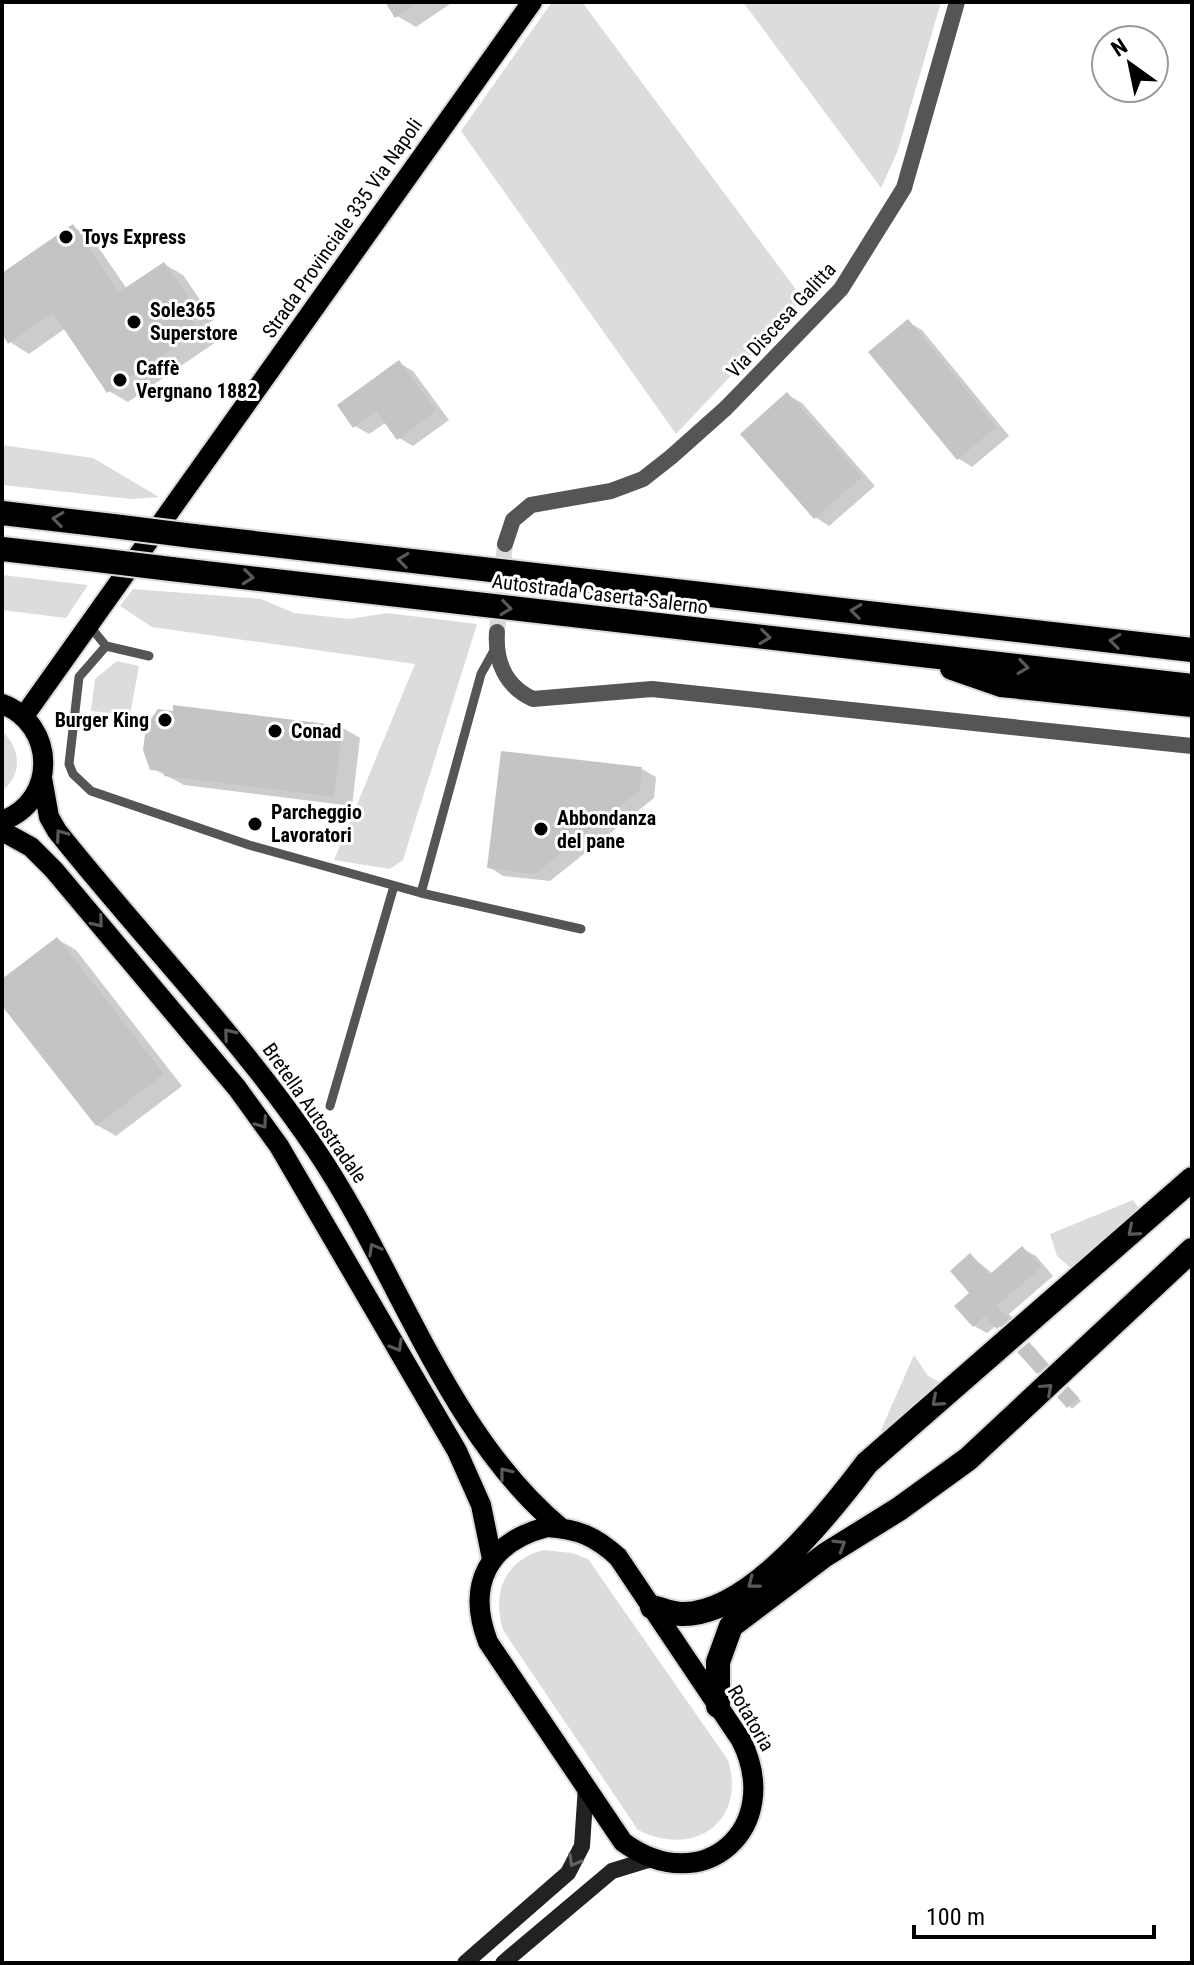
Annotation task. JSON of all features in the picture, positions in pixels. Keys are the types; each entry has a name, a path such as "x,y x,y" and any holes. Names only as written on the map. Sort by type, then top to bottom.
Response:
{"highway":[{"name":"Autostrada Caserta-Salerno","path":"2,513 1192,650"},
{"name":"Autostrada Caserta-Salerno","path":"2,549 1192,686"},
{"path":"912,654 1001,685 1192,705"},
{"path":"652,1607 681,1614 710,1609 732,1599 795,1550 829,1514 867,1463 1192,1179"},
{"path":"718,1706 718,1662 731,1626 825,1555 968,1459 1192,1250"}],"main road":[{"name":"Strada Provinciale 335 Via Napoli","path":"24,716 532,2"},
{"path":"2,704 24,716"},
{"name":"Bretella Autostradale","path":"24,716 40,738 44,765 42,778 49,817 57,831 244,1052 308,1139 359,1221 479,1439 533,1505 561,1528"},
{"path":"2,821 29,803 42,778"},
{"path":"2,831 31,847 54,870 237,1088 279,1146 457,1451 481,1505 492,1559"},
{"name":"Rotatoria","path":"561,1528 573,1528 598,1539 618,1557 753,1764 756,1791 750,1817 735,1840 714,1856 688,1864 651,1859 623,1842 488,1642 480,1621 478,1600 482,1579 492,1559 507,1543 526,1532 561,1528"},
{"path":"465,1963 568,1873 582,1846 586,1786"},
{"path":"503,1963 612,1871 651,1859"}],"street":[{"name":"Via Discesa Galitta","path":"505,544 513,520 531,505 611,491 643,479 726,408 841,289 904,188 957,2"},
{"path":"497,639 507,678 519,692 533,699 652,689 1192,746"}],"lane":[{"path":"88,624 106,646 149,656"},
{"path":"421,893 481,674 497,639"},
{"path":"106,646 79,677 69,764 80,783 112,800 249,845 421,893 581,929"},
{"path":"330,1106 394,886"}],"shaded area":[{"path":"552,2 582,2 803,299 676,434 461,131"},
{"path":"743,2 941,2 898,150 881,188"},
{"path":"2,445 93,458 159,497 131,499 2,485"},
{"path":"2,575 88,585 66,618 2,610"},
{"path":"133,589 261,599 294,613 350,619 387,613 477,624 403,860 390,869 334,860 415,664 152,627 120,606"},
{"path":"117,661 139,666 130,715 91,711 95,679"},
{"path":"2,731 13,746 17,761 14,777 2,791"},
{"path":"1133,1200 1140,1210 1074,1271 1057,1256 1050,1234"},
{"path":"914,1355 928,1376 943,1384 888,1435 881,1430"},
{"path":"543,1550 572,1553 588,1559 728,1760 732,1782 730,1801 723,1817 711,1829 696,1837 678,1840 659,1838 638,1830 503,1630 499,1603 504,1580 519,1562"}],"building":[{"path":"385,2 418,2 395,18"},
{"path":"73,224 119,292 164,262 196,308 187,314 199,330 107,393 53,313 8,344 2,334 2,273"},
{"path":"908,319 996,427 957,460 868,352"},
{"path":"399,360 436,411 397,440 376,411 353,428 337,405"},
{"path":"787,392 862,477 814,519 740,434"},
{"path":"173,705 343,726 334,797 164,776 165,771 150,770 143,750 146,726 158,709 173,711"},
{"name":"Abbondanza del pane","path":"501,751 642,767 640,790 535,874 487,868"},
{"path":"57,937 164,1074 96,1126 2,1006 2,979"},
{"path":"1022,1246 1041,1267 997,1306 1009,1319 997,1329 985,1316 973,1327 954,1306 969,1293 950,1271 970,1253 989,1275"},
{"path":"1029,1342 1048,1364 1037,1374 1017,1352"},
{"path":"1068,1386 1079,1398 1067,1408 1057,1397"}],"tunnel":[{"path":"497,632 505,544"}],"place":[{"name":"Toys Express","path":"66,237"},
{"name":"Sole365 Superstore","path":"134,322"},
{"name":"Caffè Vergnano 1882","path":"120,380"},
{"name":"Burger King","path":"165,720"},
{"name":"Conad","path":"275,731"},
{"name":"Parcheggio Lavoratori","path":"255,824"},
{"name":"Abbondanza del pane","path":"541,829"}]}
